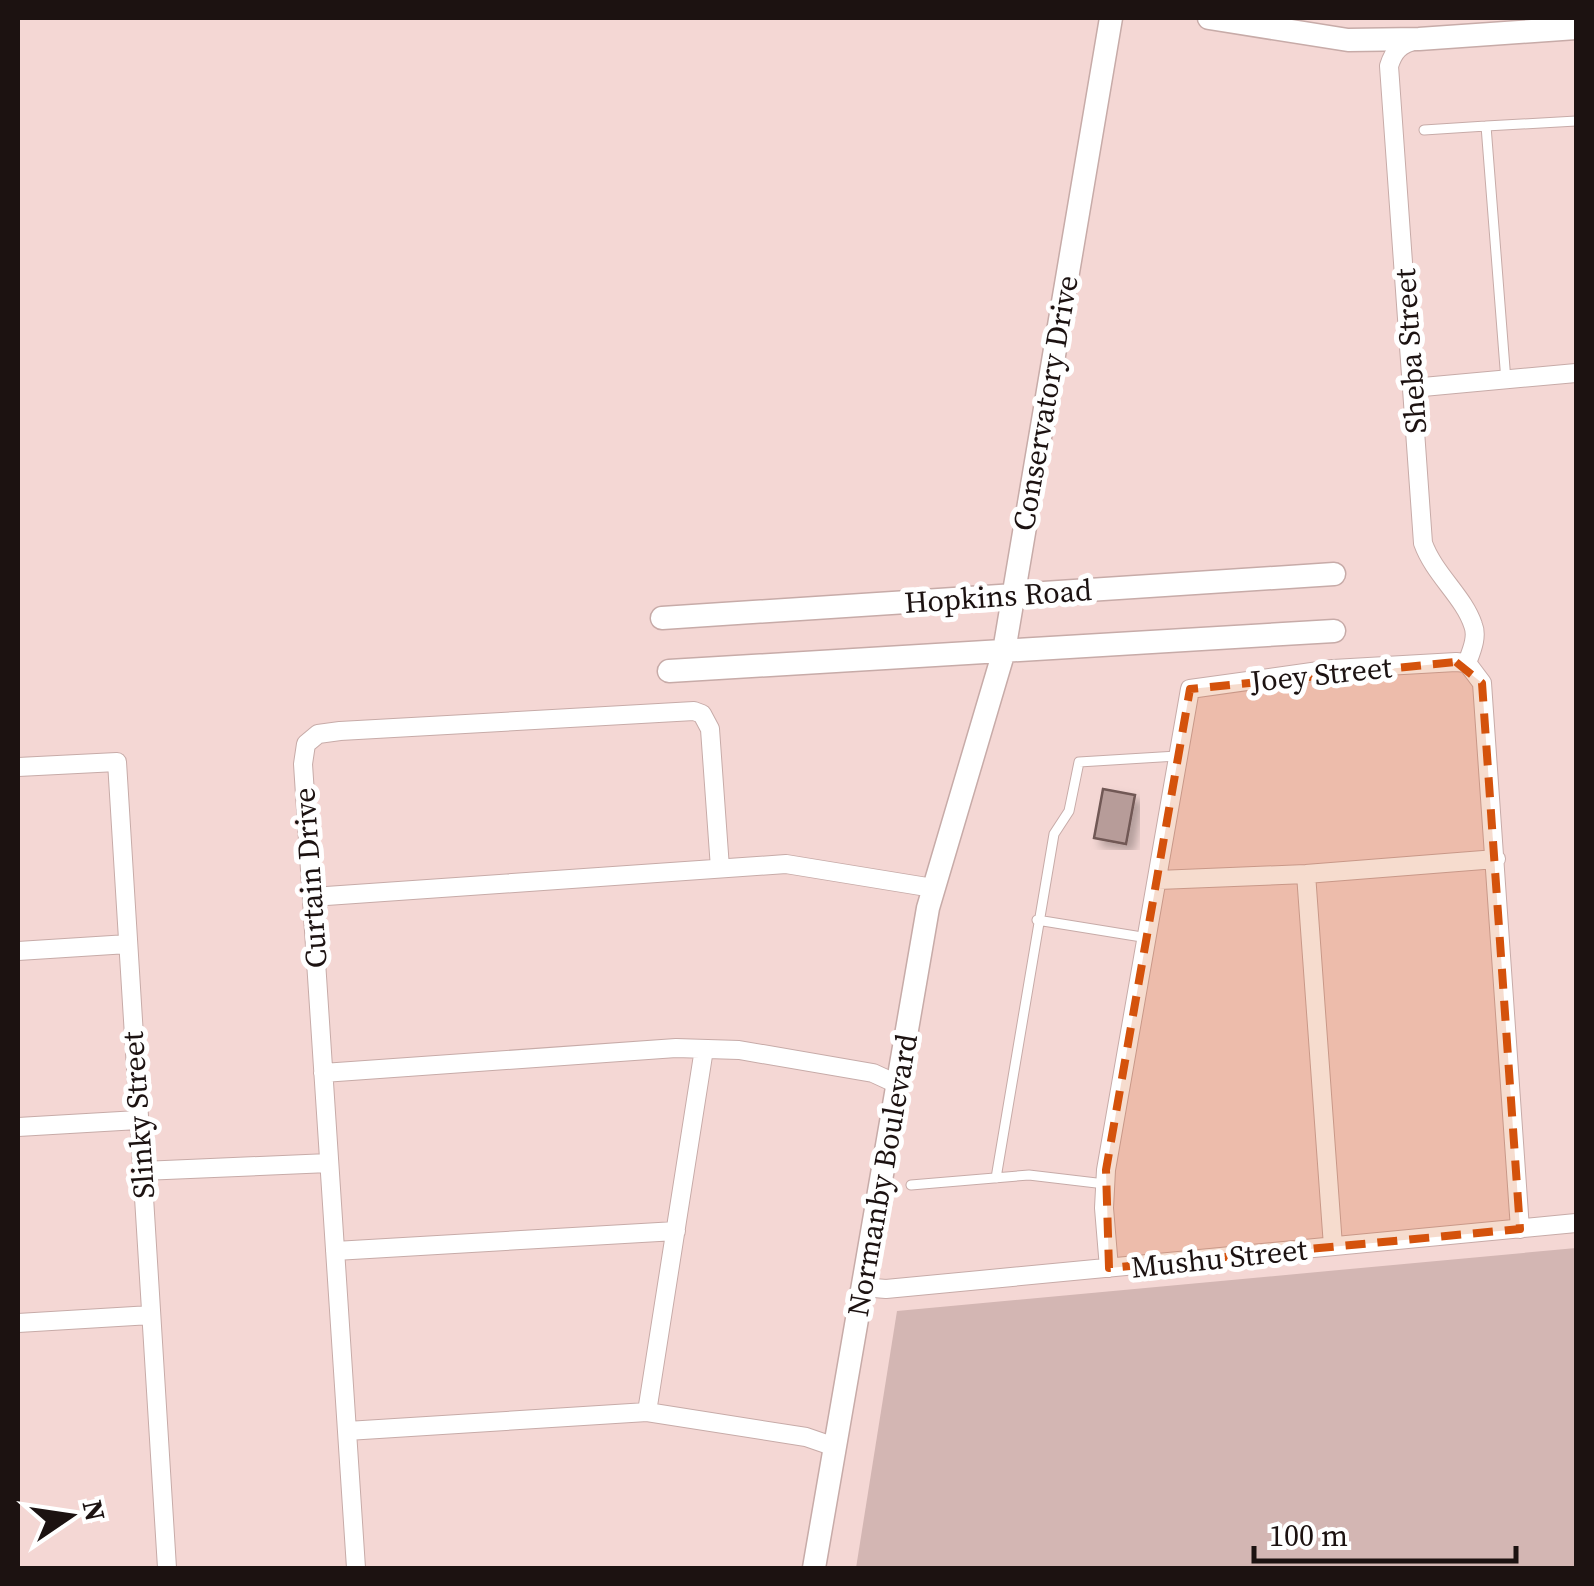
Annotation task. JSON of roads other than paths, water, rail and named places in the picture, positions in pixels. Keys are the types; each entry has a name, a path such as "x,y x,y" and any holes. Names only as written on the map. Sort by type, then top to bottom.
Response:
{"street":[{"name":"Conservatory Drive","path":"966,785 1004,651 1111,18"},
{"path":"1209,18 1348,40 1419,40 1576,28 1576,46"},
{"name":"Sheba Street","path":"1419,40 1402,44 1389,66 1412,388 1424,543 1428,558 1474,626 1474,645 1467,663"},
{"path":"1412,388 1576,373"},
{"name":"Hopkins Road","path":"662,618 1334,574"},
{"name":"Hopkins Road","path":"669,671 1334,631"},
{"path":"1467,663 1482,683 1520,1229"},
{"name":"Joey Street","path":"1109,1268 1105,1184 1190,689 1333,669 1467,663"},
{"name":"Curtain Drive","path":"356,1568 304,754 310,738 340,731 694,711 702,714 710,729 720,868"},
{"name":"Slinky Street","path":"18,767 117,762 167,1568"},
{"name":"Normanby Boulevard","path":"814,1568 933,888 966,785"},
{"path":"1158,880 1306,874 1496,859"},
{"path":"312,897 720,868 805,866 933,888"},
{"path":"1306,874 1333,1246"},
{"path":"18,950 128,944"},
{"path":"324,1073 676,1048 739,1050 873,1074 897,1084"},
{"path":"646,1412 704,1049"},
{"path":"18,1127 138,1120"},
{"path":"142,1172 330,1164"},
{"name":"Mushu Street","path":"862,1288 886,1289 1576,1223"},
{"path":"335,1251 676,1231"},
{"path":"18,1324 151,1316"},
{"path":"347,1431 646,1412 811,1438 835,1447"}],"lane":[{"path":"1424,130 1576,122"},
{"path":"1486,126 1506,380"},
{"path":"996,1178 1054,834 1069,811 1080,762 1177,756"},
{"path":"1037,920 1148,938"},
{"path":"911,1185 1029,1175 1105,1184"}]}
